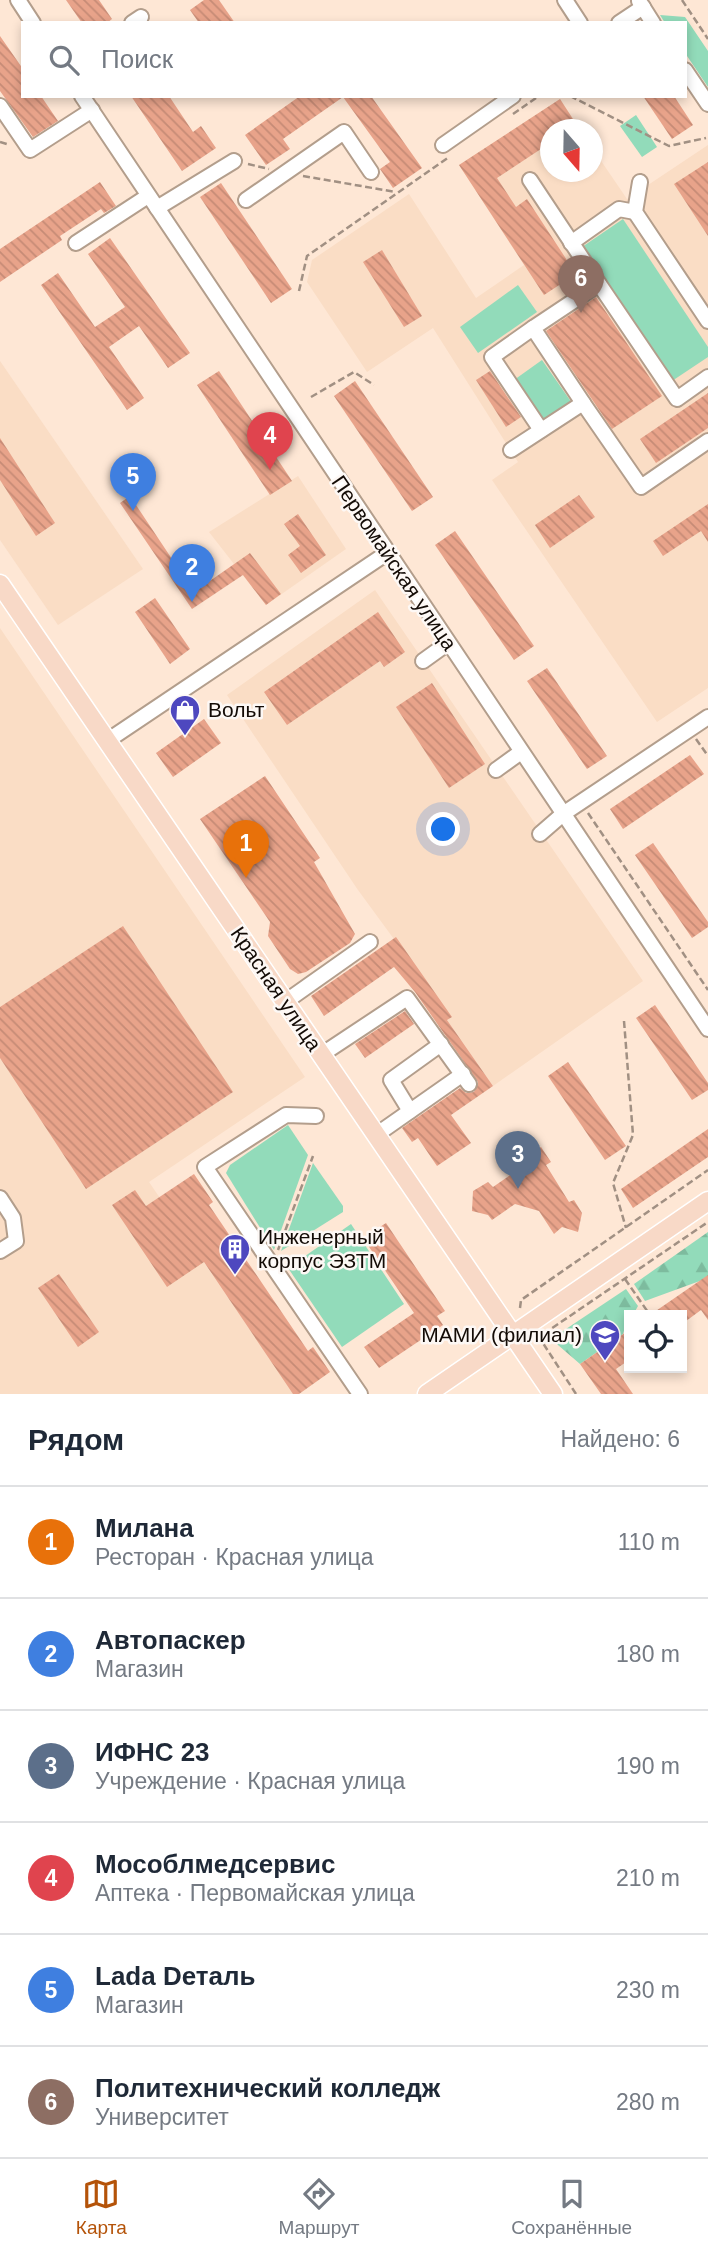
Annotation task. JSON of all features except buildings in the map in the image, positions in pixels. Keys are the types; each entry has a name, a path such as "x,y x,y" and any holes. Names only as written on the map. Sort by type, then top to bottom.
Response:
{"main road":[{"name":"Красная улица","path":"0,584 552,1394"},
{"path":"427,1394 708,1201"}],"street":[{"path":"18,0 32,21"},
{"path":"565,0 579,21"},
{"path":"621,21 640,4 652,21"},
{"path":"687,73 708,104"},
{"name":"Первомайская улица","path":"83,98 708,1029"},
{"path":"446,151 511,98"},
{"path":"0,106 30,150 92,110"},
{"path":"246,200 344,132 371,172"},
{"path":"76,243 234,161"},
{"path":"530,180 677,399 708,377"},
{"path":"640,182 635,212 708,321"},
{"path":"571,243 619,209 635,212"},
{"path":"541,430 492,357 599,284"},
{"path":"533,328 640,487 708,442"},
{"path":"511,450 583,403"},
{"path":"107,741 387,553"},
{"path":"423,661 448,643"},
{"path":"540,834 563,814 708,717"},
{"path":"496,770 521,752"},
{"path":"285,1002 370,942"},
{"path":"321,1055 407,998 466,1079 410,1111 376,1135"},
{"path":"410,1111 391,1080 441,1044"},
{"path":"316,1116 286,1115 205,1167 359,1394"},
{"path":"0,1198 13,1218 16,1241 0,1251"}],"path":[{"path":"682,0 708,39"},
{"path":"506,119 536,98"},
{"path":"574,98 669,146 706,138"},
{"path":"299,291 306,256 398,193 446,151"},
{"path":"234,161 398,193"},
{"path":"311,397 354,372 374,385"},
{"path":"696,739 708,756"},
{"path":"588,813 708,990"},
{"path":"624,1021 633,1135 613,1183 626,1228"},
{"path":"272,1266 313,1156"},
{"path":"520,1308 521,1300 708,1170"},
{"path":"576,1394 539,1337 708,1222"},
{"path":"625,1279 647,1310"}],"shaded area":[{"path":"560,99 573,119 540,119 540,182 603,182 603,164 627,199 708,145 708,688 657,722 492,480 518,462 433,328 367,372 307,282 312,260 409,194 476,298 524,265 459,165"},
{"path":"0,361 143,569 58,625 0,540"},
{"path":"298,476 346,549 266,605 209,532"},
{"path":"375,590 643,981 493,1086 447,1020 451,1017 358,890 227,695"},
{"path":"0,628 305,1077 149,1182 294,1394 0,1394"}],"green space":[{"path":"660,15 685,17 708,51 708,87 687,56 687,21 664,21"},
{"path":"636,115 657,147 642,157 620,126"},
{"path":"623,219 708,347 708,357 672,381 582,247"},
{"path":"518,285 537,312 478,353 460,327"},
{"path":"542,360 572,403 544,423 514,380"},
{"path":"288,1125 308,1155 274,1250 226,1173 230,1165"},
{"path":"313,1163 343,1206 343,1212 281,1251"},
{"path":"351,1224 404,1304 342,1347 288,1268"},
{"path":"708,1232 708,1278 645,1301 634,1284"},
{"path":"626,1289 638,1306 636,1310 624,1310 623,1334 580,1364 551,1339"}],"place":[{"name":"Политехнический колледж","path":"581,313"},
{"name":"Мособлмедсервис","path":"270,470"},
{"name":"Lada Dеталь","path":"133,511"},
{"name":"Автопаскер","path":"192,602"},
{"name":"Вольт","path":"185,737"},
{"name":"Милана","path":"246,878"},
{"name":"ИФНС 23","path":"518,1189"},
{"name":"Инженерный корпус ЭЗТМ","path":"235,1276"},
{"name":"МАМИ (филиал)","path":"605,1362"}]}
